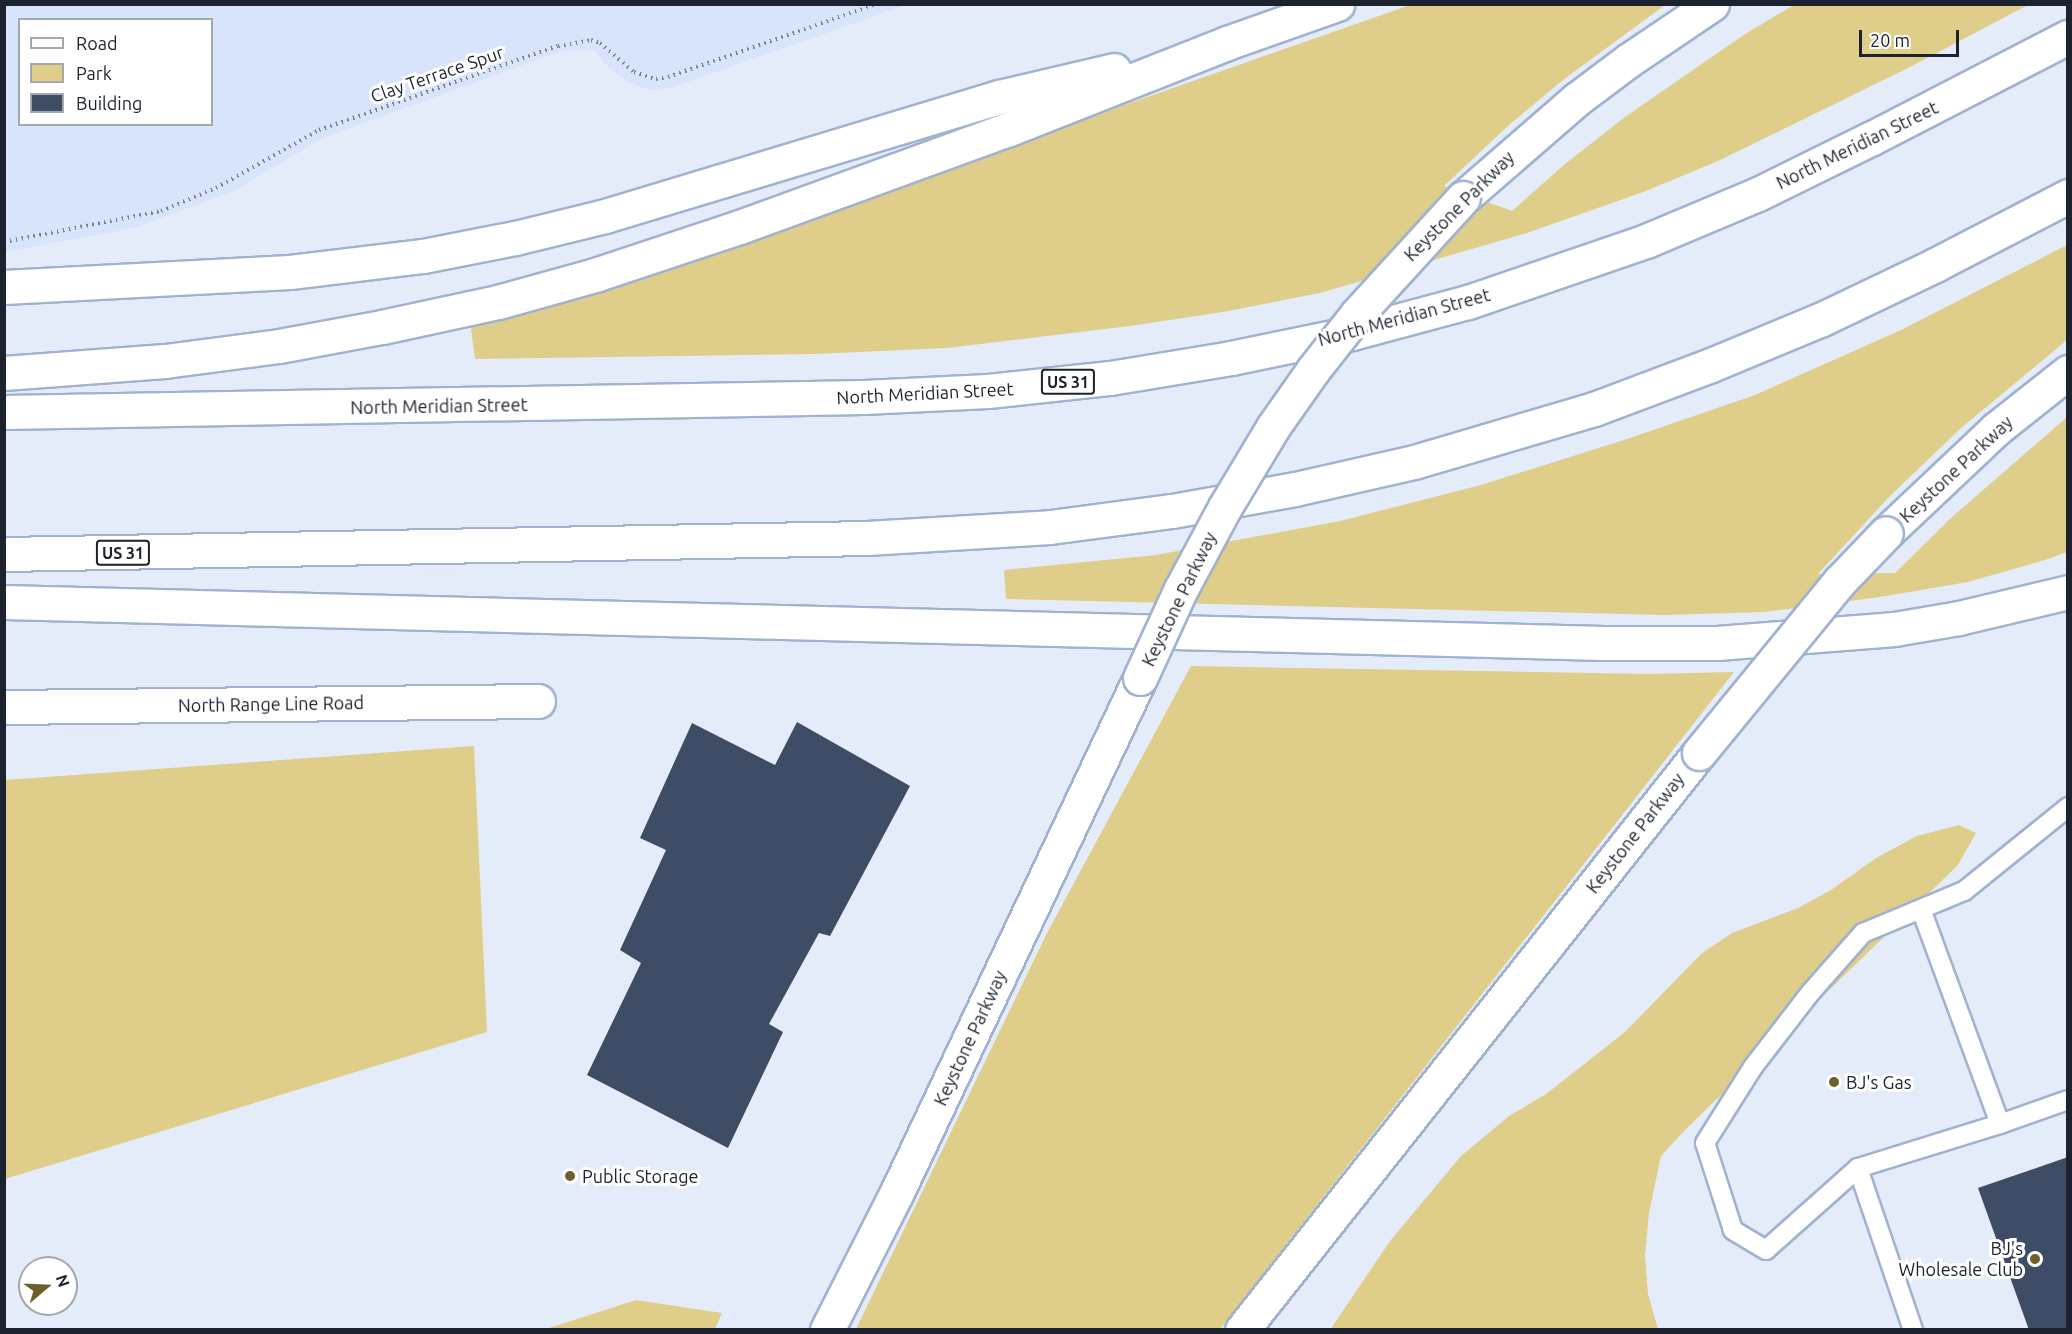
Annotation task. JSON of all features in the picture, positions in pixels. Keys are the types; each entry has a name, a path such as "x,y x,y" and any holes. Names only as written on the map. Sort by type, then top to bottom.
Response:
{"main road":[{"path":"4,373 165,361 279,346 498,302 597,274 742,226 1009,129 1227,43 1337,4"},
{"name":"Keystone Parkway","path":"827,1329 917,1150 1192,569 1225,507 1312,370 1357,314 1463,198 1577,99 1629,60 1712,4"},
{"name":"North Meridian Street","path":"4,412 876,397 1022,388 1110,378 1231,358 1352,333 1468,302 1646,241 1789,179 2067,37"},
{"path":"4,287 290,272 423,256 515,238 605,216 999,97 1227,43"},
{"name":"US 31","path":"4,554 867,538 1050,527 1172,511 1295,489 1414,462 1594,409 1711,366 1822,319 1935,265 2067,196"},
{"name":"Keystone Parkway","path":"1242,1329 1699,753 1840,581 1886,533 1996,429 2067,372"},
{"path":"1836,633 1984,596 2067,571"},
{"path":"4,602 1603,643 1717,643 1894,629 1959,618 2067,592"},
{"name":"North Range Line Road","path":"4,707 538,701"}],"lane":[{"path":"2067,807 1964,891 1863,933 1811,992 1753,1067 1705,1143 1733,1230 1766,1250 1858,1168 2001,1124 2067,1100"},
{"path":"1921,909 2001,1124"},
{"path":"1858,1168 1913,1329"}],"path":[{"name":"Clay Terrace Spur","path":"4,242 160,211 216,188 319,130 558,46 591,40 600,43 634,72 656,79 668,77 877,4"}],"shaded area":[{"path":"5,4 906,5 673,87 649,90 626,81 604,63 594,50 561,51 323,138 232,192 134,228 5,252"}],"green space":[{"path":"1410,5 1665,5 1563,80 1509,125 1444,186 1512,211 1565,164 1625,117 1745,34 1794,5 2028,5 1910,67 1718,161 1646,191 1527,233 1320,293 1223,312 1130,326 947,348 814,354 475,359 470,321 1030,138"},
{"path":"2067,245 2067,340 1961,428 1888,498 1818,574 1895,573 1952,517 2067,417 2067,552 2045,560 1968,582 1880,597 1765,612 1664,615 1006,599 1004,570 1156,555 1340,521 1481,485 1627,439 1755,395 1901,330"},
{"path":"1191,666 1648,674 1734,672 1220,1329 856,1329 1047,933"},
{"path":"474,746 487,1032 5,1179 5,780"},
{"path":"1959,825 1976,833 1958,865 1661,1156 1649,1213 1645,1255 1648,1294 1658,1329 1330,1330 1390,1241 1461,1156 1509,1116 1546,1094 1625,1032 1701,954 1732,933 1798,908 1831,890 1876,858 1917,836"},
{"path":"636,1300 722,1313 715,1329 546,1329"}],"building":[{"path":"797,722 910,786 830,936 819,933 769,1024 783,1032 728,1148 587,1075 641,963 620,950 666,850 640,838 692,723 775,765"},
{"name":"BJ's Wholesale Club","path":"2068,1157 2068,1330 2029,1330 1978,1188"}],"place":[{"name":"BJ's Gas","path":"1834,1082"},
{"name":"Public Storage","path":"570,1176"},
{"name":"BJ's Wholesale Club","path":"2035,1259"}]}
